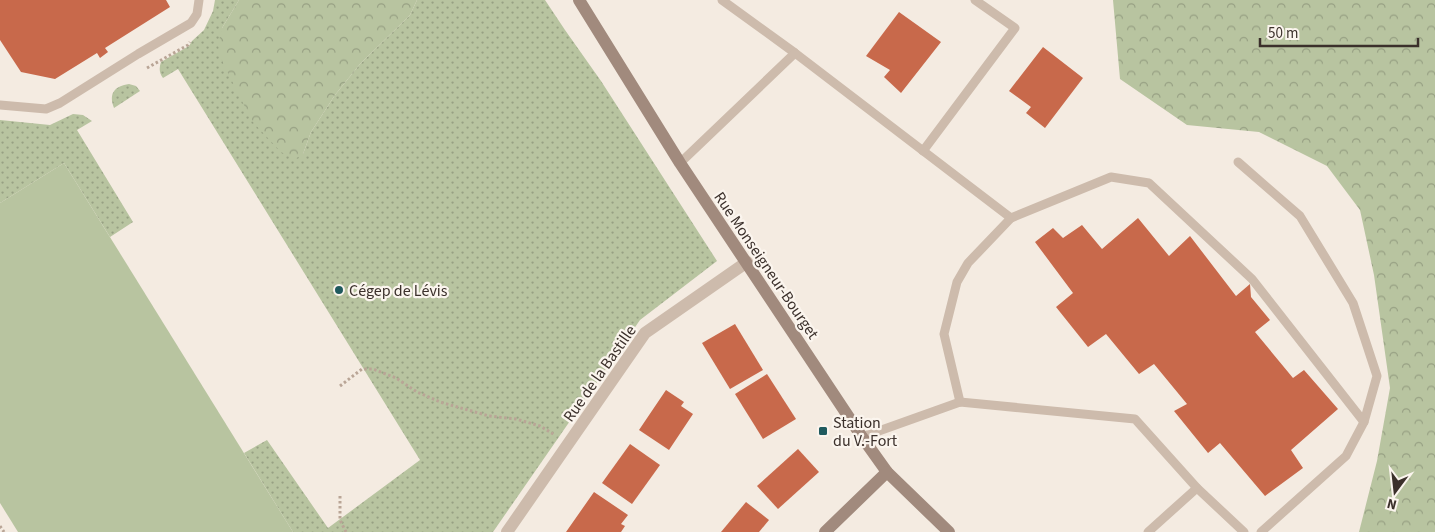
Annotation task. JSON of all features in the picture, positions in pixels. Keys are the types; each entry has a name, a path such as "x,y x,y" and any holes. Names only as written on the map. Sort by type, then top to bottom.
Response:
{"street":[{"name":"Rue Monseigneur-Bourget","path":"579,0 680,163 862,437 887,472 950,532"},
{"name":"Rue de la Bastille","path":"507,532 645,333 747,262"},
{"path":"825,532 887,472"}],"lane":[{"path":"0,105 46,109 60,102 191,23 197,14 199,0"},
{"path":"722,0 795,53 1011,218"},
{"path":"923,151 1015,28 976,0"},
{"path":"680,163 795,53"},
{"path":"1238,162 1300,216 1353,303 1377,376 1364,422 1346,456 1261,532"},
{"path":"960,402 944,334 957,282 968,263 1011,218 1112,177 1149,183 1252,278 1364,422"},
{"path":"862,437 960,402 1135,419 1197,488 1244,532"},
{"path":"1148,532 1197,488"}],"path":[{"path":"147,68 188,45 190,41"},
{"path":"340,386 362,369 373,369 396,378 417,392 440,402 489,416 540,426 569,442"},
{"path":"340,496 340,520 346,532"},
{"path":"0,526 4,532"}],"green space":[{"path":"215,0 239,0 222,28 303,154 311,132 335,95 360,64 410,15 417,0 545,0 601,81 717,261 640,320 493,532 293,532 244,453 267,440 328,528 420,460 178,69 163,78 161,74 161,62 189,46 204,30 213,11"},
{"path":"239,0 417,0 410,15 360,64 335,95 311,132 303,154 295,159 281,152 252,121 222,61 218,45 222,28"},
{"path":"1113,0 1435,0 1435,532 1359,532 1377,461 1390,388 1374,275 1360,210 1327,166 1259,132 1187,125 1120,79"},
{"path":"129,84 136,86 140,91 114,108 112,94 120,86"},
{"path":"73,114 83,115 92,121 77,130 133,222 110,237 64,163 0,203 0,120 50,125"},
{"path":"64,163 293,532 18,532 0,503 0,203"}],"building":[{"path":"0,0 166,0 170,7 105,48 108,52 100,58 97,53 55,79 21,72 0,40"},
{"path":"899,12 941,42 901,93 884,77 890,70 866,56"},
{"path":"1043,47 1083,78 1045,128 1026,113 1031,107 1009,91"},
{"path":"1138,218 1169,256 1190,236 1236,296 1250,284 1251,297 1270,320 1255,332 1293,378 1304,370 1338,409 1291,450 1303,468 1265,496 1220,443 1208,453 1174,411 1187,404 1154,364 1139,374 1106,334 1088,347 1056,307 1073,293 1035,242 1053,228 1063,238 1082,225 1102,249"},
{"path":"735,324 763,370 730,389 702,343"},
{"path":"767,374 796,419 763,439 735,394"},
{"path":"666,390 684,402 681,406 693,414 669,450 639,430"},
{"path":"630,444 660,465 632,504 602,483"},
{"path":"798,449 819,472 778,509 757,486"},
{"path":"594,492 628,515 621,524 625,526 621,532 566,532"},
{"path":"746,502 769,520 759,532 721,532"}],"place":[{"name":"Cégep de Lévis","path":"339,290"},
{"name":"Station du V.-Fort","path":"823,431"}]}
